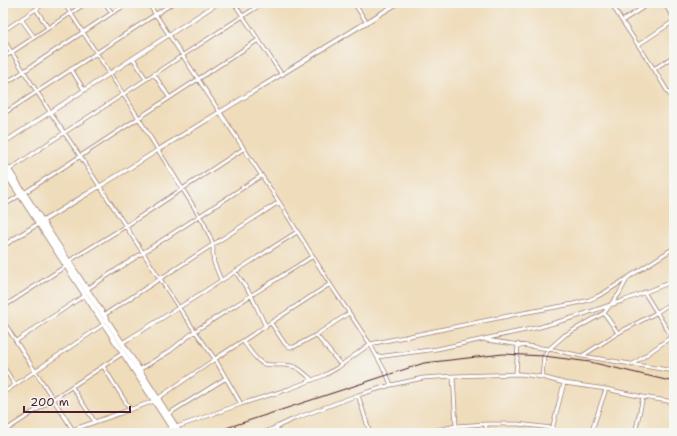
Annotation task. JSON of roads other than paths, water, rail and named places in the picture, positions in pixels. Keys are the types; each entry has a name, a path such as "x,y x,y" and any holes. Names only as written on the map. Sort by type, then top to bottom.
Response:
{"main road":[{"path":"3,161 5,172 22,194 123,353 168,414 174,430"},
{"path":"67,264 87,289 104,315 139,370 174,430 180,433"}],"street":[{"path":"3,31 45,3"},
{"path":"64,3 138,117 181,189 200,216 213,244 214,263 221,280"},
{"path":"3,58 86,3"},
{"path":"105,3 112,13"},
{"path":"3,85 129,3"},
{"path":"148,3 279,202 330,284 370,344 391,385"},
{"path":"3,114 173,3"},
{"path":"3,143 218,3"},
{"path":"234,3 282,75"},
{"path":"5,172 263,3"},
{"path":"354,3 368,23"},
{"path":"3,246 368,23 398,3"},
{"path":"611,3 654,68 674,102"},
{"path":"622,21 650,3"},
{"path":"638,45 674,20 664,3"},
{"path":"36,9 48,28"},
{"path":"21,19 34,37"},
{"path":"3,39 179,308 215,359 241,404"},
{"path":"3,206 258,40"},
{"path":"654,68 674,56"},
{"path":"133,58 146,79"},
{"path":"71,69 84,90"},
{"path":"154,74 169,97"},
{"path":"670,95 674,92"},
{"path":"3,307 243,149"},
{"path":"87,289 261,176"},
{"path":"104,315 279,202"},
{"path":"122,343 297,232"},
{"path":"160,433 174,430 241,404 289,389 325,375 342,365 370,344 581,302 596,297 674,248"},
{"path":"139,370 170,351 196,331 313,256"},
{"path":"235,271 251,295 266,327"},
{"path":"542,377 544,356 549,349 565,335 604,313 619,294 628,278"},
{"path":"377,357 437,349 540,327 610,305 674,280"},
{"path":"63,433 74,431 156,399 330,284"},
{"path":"632,365 673,336 656,313 644,292"},
{"path":"16,341 85,295"},
{"path":"582,356 618,333 656,313 674,301"},
{"path":"271,323 283,342 289,347 296,346 316,335 349,312"},
{"path":"604,313 618,333"},
{"path":"3,321 74,431"},
{"path":"3,393 104,324"},
{"path":"3,329 7,327"},
{"path":"316,335 342,365"},
{"path":"482,340 549,349 632,365 674,371"},
{"path":"243,341 255,356 263,363 273,365 293,365 300,368 312,380"},
{"path":"516,374 516,355 518,344"},
{"path":"3,432 123,353"},
{"path":"3,366 15,385"},
{"path":"103,366 130,409"},
{"path":"263,433 294,419 358,395 391,385 423,378 521,374 674,402"},
{"path":"454,376 456,426"},
{"path":"168,414 226,378"},
{"path":"551,433 564,383"},
{"path":"72,387 95,422"},
{"path":"591,433 606,389"},
{"path":"358,395 370,433"},
{"path":"635,433 643,397"},
{"path":"3,424 7,430"},
{"path":"486,424 486,433"},
{"path":"423,433 456,426 486,424 518,424 552,428"},
{"path":"276,427 279,433"}],"railway":[{"path":"211,433 424,363 503,354 544,356 590,362 674,382"}]}
